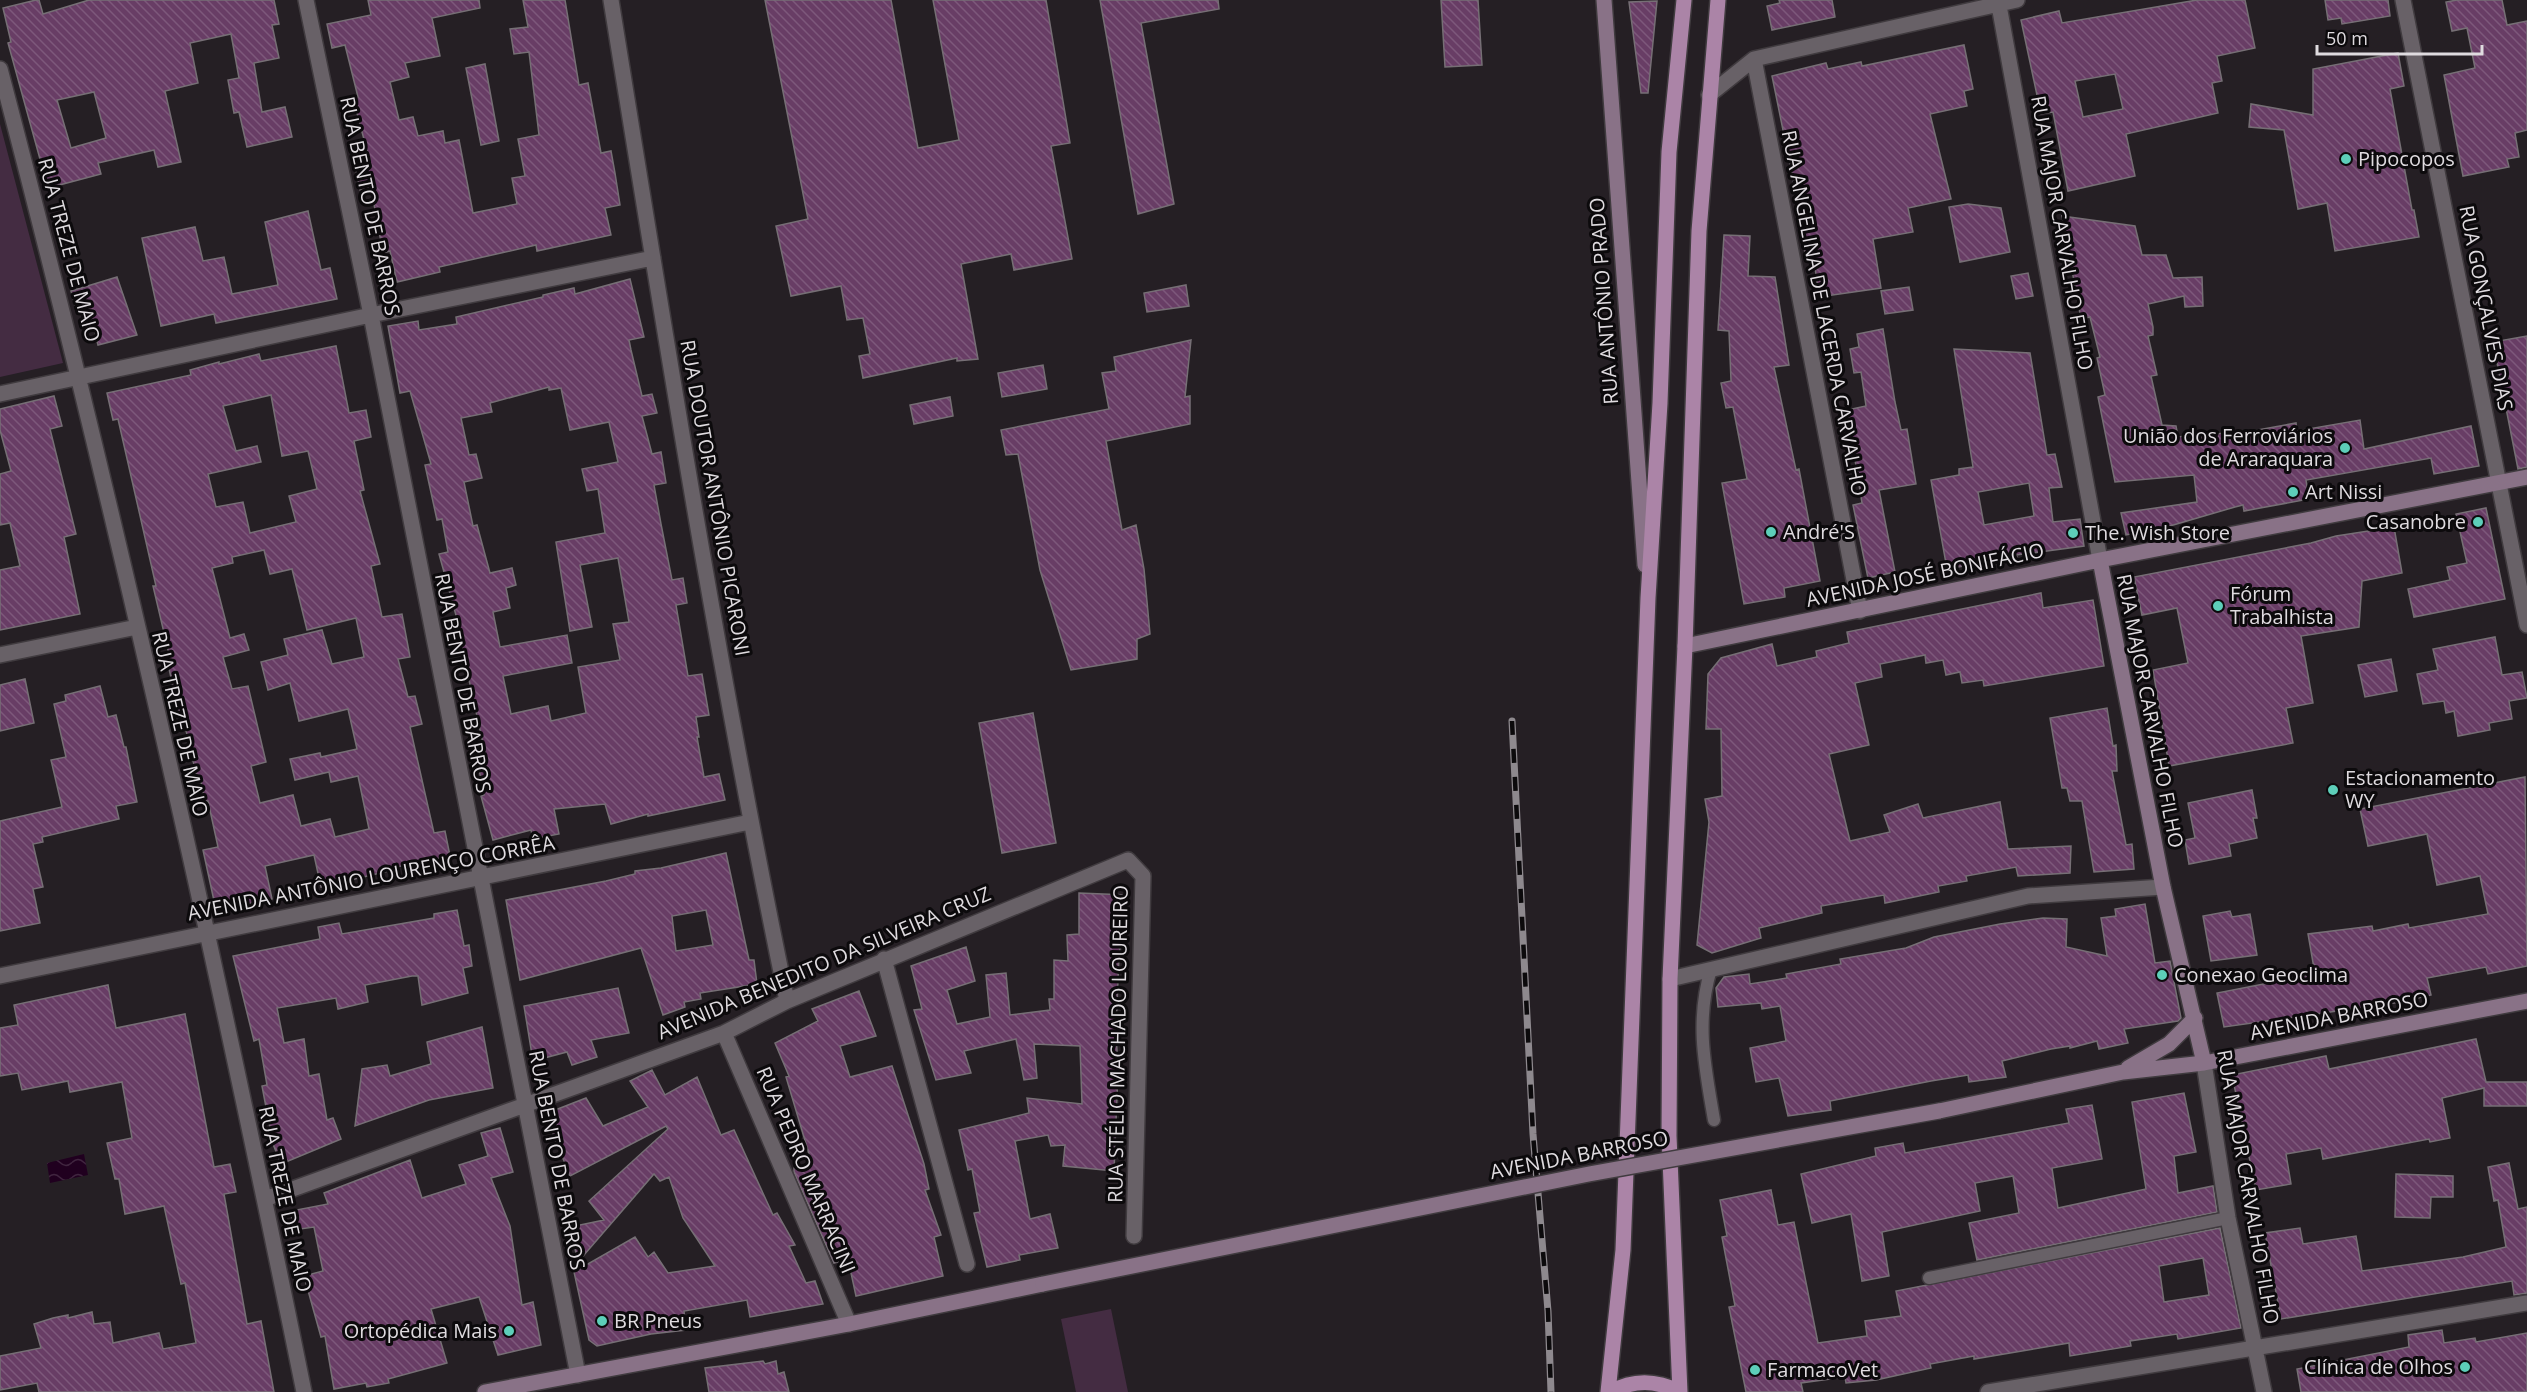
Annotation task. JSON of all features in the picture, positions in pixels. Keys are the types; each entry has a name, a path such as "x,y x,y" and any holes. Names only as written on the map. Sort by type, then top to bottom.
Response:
{"main road":[{"path":"1609,1392 1623,1250 1648,598 1660,403 1669,152 1684,0"},
{"path":"1609,1392 1625,1384 1654,1381 1680,1392 1669,1136 1670,979 1685,646 1699,231 1718,0"}],"street":[{"name":"RUA BENTO DE BARROS","path":"306,0 371,315 578,1375"},
{"name":"RUA DOUTOR ANTÔNIO PICARONI","path":"611,0 750,822 787,1001"},
{"name":"RUA ANTÔNIO PRADO","path":"1604,0 1648,598"},
{"path":"1709,95 1754,58 1998,2 2017,0"},
{"name":"RUA GONÇALVES DIAS","path":"2403,0 2527,625"},
{"name":"RUA MAJOR CARVALHO FILHO","path":"1998,2 2100,560 2163,887 2204,1063 2228,1218 2264,1392"},
{"name":"RUA ANGELINA DE LACERDA CARVALHO","path":"1754,58 1860,611"},
{"name":"RUA TREZE DE MAIO","path":"0,69 80,376 265,1199 304,1392"},
{"path":"0,394 653,258"},
{"name":"AVENIDA JOSÉ BONIFÁCIO","path":"1685,646 2100,560 2527,477"},
{"path":"0,654 137,627"},
{"name":"AVENIDA ANTÔNIO LOURENÇO CORRÊA","path":"0,976 750,822"},
{"name":"AVENIDA BENEDITO DA SILVEIRA CRUZ","path":"265,1199 524,1103 724,1033 787,1001 884,959 1128,860"},
{"name":"RUA STÉLIO MACHADO LOUREIRO","path":"1128,860 1143,876 1134,1236"},
{"path":"1670,979 2028,896 2163,887"},
{"path":"884,959 967,1264"},
{"name":"AVENIDA BARROSO","path":"485,1392 849,1324 1589,1174 1939,1111 2123,1071 2204,1063 2527,1001"},
{"name":"AVENIDA BARROSO","path":"2123,1071 2169,1044 2195,1018"},
{"name":"RUA PEDRO MARRACINI","path":"724,1033 849,1324"},
{"path":"1988,1392 2527,1302"}],"lane":[{"path":"1711,969 1704,993 1701,1046 1714,1120"},
{"path":"1929,1278 2228,1218"}],"shaded area":[{"path":"0,124 63,363 0,377"},
{"path":"1111,1309 1128,1392 1076,1392 1061,1319"}],"water":[{"path":"84,1154 88,1175 50,1183 47,1163"}],"building":[{"path":"39,0 43,14 89,0 274,0 279,24 272,25 279,58 254,63 262,112 285,107 292,137 247,147 239,112 234,113 228,80 239,78 231,34 190,43 198,83 165,91 181,162 158,167 154,150 98,163 101,174 48,188 8,43 11,42 3,8","holes":["94,92 106,138 71,148 57,100"]},
{"path":"368,0 479,0 480,8 432,18 440,56 405,63 409,77 390,82 399,120 413,117 418,136 443,131 445,143 459,140 473,213 517,204 512,178 525,176 518,139 539,135 529,52 514,54 510,29 528,27 523,0 565,0 579,85 588,83 601,153 611,151 620,205 605,208 611,235 537,251 536,245 439,267 440,272 397,282 390,251 383,253 371,188 360,190 355,165 370,162 353,98 358,97 345,45 332,48 327,24 371,15"},
{"path":"765,0 891,0 918,148 959,140 933,0 1046,0 1070,143 1051,146 1072,259 1014,270 1011,254 961,264 978,359 957,361 957,358 863,378 859,356 870,354 863,318 847,320 841,286 791,296 776,226 808,219"},
{"path":"1100,0 1218,0 1219,9 1141,23 1174,204 1138,214"},
{"path":"1441,0 1478,0 1482,65 1445,67"},
{"path":"1779,0 1832,0 1835,17 1772,30 1767,6 1780,3"},
{"path":"2197,0 2245,0 2255,48 2217,56 2222,81 2212,83 2218,113 2126,134 2135,176 2068,191 2053,112 2041,114 2021,20 2059,11 2062,23","holes":["2115,74 2123,109 2083,117 2075,81"]},
{"path":"2325,0 2388,0 2390,16 2342,24 2341,18 2328,20"},
{"path":"2502,0 2507,25 2527,21 2527,130 2515,133 2519,157 2507,159 2509,167 2463,176 2444,75 2475,68 2467,28 2452,31 2446,2"},
{"path":"1657,1 1648,93 1641,93 1629,2"},
{"path":"1964,45 1973,89 1964,91 1967,106 1930,114 1951,199 1908,208 1913,232 1873,239 1881,288 1819,297 1814,260 1807,262 1803,243 1806,243 1772,76 1826,63 1828,69 1861,62 1862,66"},
{"name":"Pipocopos","path":"2398,53 2404,86 2390,89 2419,237 2335,251 2327,203 2298,209 2284,130 2249,127 2251,104 2313,115 2313,69"},
{"path":"485,64 499,141 481,145 466,68"},
{"path":"1968,204 2001,208 2010,252 1960,262 1949,207"},
{"path":"308,211 321,270 330,268 337,299 216,323 214,314 161,326 142,238 195,227 203,261 224,257 232,294 278,285 265,222"},
{"path":"2062,216 2135,226 2142,255 2166,255 2173,278 2202,277 2203,306 2185,307 2184,296 2148,304 2153,335 2148,336 2157,375 2151,376 2162,425 2176,426 2178,437 2194,435 2193,438 2229,432 2230,435 2296,423 2297,431 2360,420 2364,449 2471,426 2479,466 2434,474 2431,458 2306,480 2309,499 2244,511 2243,505 2163,528 2126,535 2121,513 2197,502 2194,475 2115,482 2098,397 2105,395 2097,358 2100,357 2090,317 2081,319"},
{"path":"1724,235 1750,236 1748,276 1775,277 1789,365 1774,367 1796,470 1799,469 1820,581 1784,588 1785,597 1744,604 1722,483 1747,479 1733,407 1726,408 1721,383 1731,381 1729,331 1718,330"},
{"path":"2028,273 2033,296 2016,299 2011,276"},
{"path":"117,277 137,335 98,345 89,309 77,312 71,291"},
{"path":"630,279 644,337 629,340 642,396 652,394 657,413 642,416 652,454 661,452 666,483 654,485 672,580 683,578 687,603 676,605 688,676 702,674 709,715 696,717 704,777 719,774 725,800 648,816 648,814 611,824 605,804 554,809 559,834 533,839 531,830 493,840 481,796 484,795 477,759 486,757 462,648 457,649 453,627 459,626 439,554 448,552 442,519 437,520 425,465 431,464 410,391 400,393 388,326 418,321 419,330 457,324 456,317 574,288 575,294","holes":["549,387 549,390 561,388 570,430 609,422 618,462 582,469 587,491 598,489 605,533 556,542 570,631 592,627 580,565 618,558 629,622 613,624 620,660 578,667 586,713 551,721 548,706 511,714 503,676 572,663 567,635 500,647 493,612 510,608 506,588 516,585 512,568 490,573 477,525 473,526 464,482 482,478 476,454 469,455 461,418 492,412 490,403"]},
{"path":"1186,285 1189,306 1147,312 1144,293"},
{"path":"1909,287 1913,310 1885,314 1881,291"},
{"path":"1883,329 1895,402 1901,430 1907,429 1916,484 1879,490 1895,572 1868,578 1853,505 1862,503 1847,410 1866,406 1861,372 1854,373 1850,349 1859,347 1857,334"},
{"path":"2527,336 2527,467 2518,469 2493,342"},
{"path":"1191,340 1185,397 1190,396 1190,424 1106,441 1122,530 1136,525 1144,569 1150,634 1137,639 1137,659 1071,670 1040,570 1018,454 1006,455 1001,430 1109,409 1102,373 1116,371 1114,357"},
{"path":"336,346 349,413 366,410 371,437 354,441 364,490 360,491 380,564 371,566 382,617 402,614 410,657 398,659 408,697 415,696 422,724 410,727 434,833 445,831 450,856 396,867 397,869 321,887 314,855 265,866 272,899 216,910 203,850 218,847 208,801 205,802 200,777 197,778 182,713 179,714 166,655 169,654 153,586 156,586 118,419 113,420 107,393 191,375 190,370 219,362 219,364 259,354 261,361","holes":["271,395 282,456 308,451 317,489 289,496 296,522 250,533 243,502 216,507 208,474 261,462 257,446 236,451 223,406","264,550 270,574 292,569 307,630 356,618 364,657 332,664 322,630 284,639 288,655 261,662 268,690 290,683 299,721 348,709 357,749 321,757 320,753 290,759 295,780 329,772 331,782 358,776 369,829 335,837 330,819 301,826 293,795 260,803 251,766 266,762 248,686 232,689 223,657 249,650 244,634 230,638 212,568 233,563 232,557"]},
{"path":"1954,349 2030,353 2047,455 2055,454 2062,487 2049,488 2053,522 2080,519 2084,546 2016,555 2017,557 1947,569 1931,480 1959,475 1959,469 1973,467","holes":["2029,483 2034,516 1984,525 1978,492"]},
{"path":"1043,365 1047,389 1002,397 998,373"},
{"path":"54,396 62,426 50,429 76,534 64,537 80,614 0,630 0,570 20,566 10,523 0,525 0,474 11,471 0,430 0,409"},
{"path":"950,397 953,416 914,424 910,405"},
{"path":"2486,508 2505,599 2414,617 2408,589 2450,580 2447,567 2467,563 2456,514"},
{"path":"2394,527 2402,573 2362,581 2359,627 2301,636 2313,703 2286,708 2293,743 2169,766 2153,670 2188,663 2177,608 2142,615 2134,577 2311,543 2336,536"},
{"path":"2041,593 2043,608 2093,600 2104,666 1984,686 1983,680 1962,683 1960,672 1946,675 1943,660 1926,663 1925,655 1880,664 1882,677 1855,683 1869,745 1829,754 1850,841 1890,832 1884,815 1918,804 1923,818 2000,802 2008,849 2071,846 2070,873 2018,876 2016,867 1966,876 1967,881 1938,886 1939,892 1885,903 1884,895 1821,906 1822,913 1759,928 1761,938 1712,953 1697,945 1709,822 1705,799 1722,796 1721,729 1706,729 1708,674 1721,658 1772,644 1777,666 1817,657 1816,651 1849,643 1847,632"},
{"path":"2495,637 2502,675 2522,672 2527,698 2509,701 2512,719 2489,723 2490,730 2458,736 2454,711 2446,713 2444,701 2423,704 2417,674 2438,670 2433,649"},
{"path":"2391,659 2397,691 2365,697 2358,665"},
{"path":"25,679 34,723 0,731 0,685"},
{"path":"100,686 108,717 116,715 124,747 126,747 137,802 116,806 119,819 42,837 43,842 33,844 43,887 33,889 40,923 0,931 0,821 62,807 51,760 66,757 54,704 66,701 65,695"},
{"path":"2107,708 2113,746 2116,745 2117,771 2112,771 2126,845 2132,844 2134,869 2094,872 2082,801 2070,801 2067,788 2062,788 2050,718"},
{"path":"1033,713 1056,843 1002,853 979,723"},
{"path":"2525,777 2527,966 2488,974 2486,967 2427,978 2431,995 2401,1002 2224,1027 2217,993 2315,974 2308,934 2372,926 2373,931 2408,924 2409,928 2488,914 2480,876 2437,885 2427,834 2368,846 2360,809"},
{"path":"2252,790 2257,818 2253,818 2257,838 2229,844 2231,856 2189,864 2185,840 2195,838 2188,803"},
{"path":"726,853 749,960 754,960 757,984 700,993 701,999 684,1002 685,1007 663,1015 641,948 520,980 506,900 606,881 635,874 635,871 661,868","holes":["706,910 713,945 676,951 672,916"]},
{"path":"1079,893 1127,895 1119,956 1114,1171 1063,1166 1065,1145 1051,1146 1048,1135 1015,1141 1030,1219 1050,1214 1058,1248 1019,1255 1020,1260 987,1267 974,1213 980,1212 972,1169 968,1170 959,1130 1029,1113 1027,1098 1082,1104 1080,1046 1034,1044 1037,1078 1024,1080 1016,1039 964,1051 971,1073 936,1080 914,1010 922,1009 911,966 966,947 975,981 947,990 957,1024 990,1017 986,975 1006,973 1010,1015 1050,1010 1049,999 1054,999 1054,960 1068,961 1067,935 1079,934"},
{"path":"2145,904 2155,963 2170,961 2181,1018 2178,1021 2124,1029 2128,1043 2099,1049 2097,1041 2002,1061 2006,1077 1969,1082 1968,1075 1931,1081 1830,1101 1831,1110 1788,1116 1779,1078 1756,1082 1750,1048 1786,1041 1780,1006 1762,1009 1761,1003 1718,1007 1716,988 1724,977 1749,974 1750,984 1787,978 1786,974 1841,964 1840,959 1906,948 1934,937 2043,918 2067,919 2066,947 2107,956 2101,918 2116,916 2115,909"},
{"path":"457,910 464,946 469,945 472,966 463,968 468,993 422,1005 418,976 412,976 365,985 368,1002 338,1009 336,998 277,1008 284,1043 304,1039 309,1076 319,1074 327,1120 333,1118 341,1139 281,1164 273,1144 262,1086 267,1085 259,1039 254,1041 233,956 320,939 318,927 339,923 342,934 434,918 434,914"},
{"path":"2230,911 2232,917 2250,914 2257,955 2211,961 2203,916"},
{"path":"108,985 116,1028 185,1014 214,1167 230,1164 236,1192 224,1194 247,1324 261,1321 274,1392 39,1392 37,1383 0,1390 0,1356 41,1348 34,1324 53,1318 68,1315 68,1318 92,1312 94,1324 110,1322 113,1343 159,1333 163,1349 196,1343 185,1283 181,1284 164,1206 125,1214 119,1179 115,1179 107,1143 132,1138 122,1082 70,1092 68,1081 22,1090 18,1073 0,1076 0,1028 18,1025 14,1005"},
{"path":"618,988 629,1033 591,1040 597,1057 572,1065 567,1052 533,1061 524,1006"},
{"path":"859,991 876,1036 840,1046 850,1077 892,1066 924,1164 929,1189 925,1190 941,1235 934,1237 943,1276 856,1296 848,1259 834,1263 794,1172 794,1168 812,1164 786,1077 789,1076 775,1043 818,1021 812,1009"},
{"path":"482,1027 493,1088 429,1100 355,1126 362,1069 387,1065 390,1076 431,1064 427,1042"},
{"path":"2476,1039 2486,1082 2527,1082 2527,1106 2484,1106 2484,1088 2442,1098 2450,1138 2430,1142 2429,1139 2323,1159 2321,1148 2286,1154 2291,1184 2256,1190 2232,1075 2326,1056 2329,1069"},
{"path":"652,1070 665,1095 697,1077 721,1135 734,1130 773,1215 777,1213 795,1245 789,1246 806,1283 815,1281 823,1304 750,1317 747,1300 684,1311 686,1330 651,1334 597,1346 589,1340 574,1272 635,1237 648,1257 654,1252 668,1273 715,1266 683,1218 669,1177 660,1181 654,1174 578,1262 570,1227 604,1220 589,1201 668,1129 666,1126 570,1176 545,1114 586,1098 603,1126 648,1107 630,1081"},
{"path":"2184,1093 2196,1152 2174,1156 2178,1193 2213,1186 2217,1212 1977,1260 1969,1223 2019,1213 2013,1176 1975,1183 1980,1211 1882,1232 1889,1276 1862,1281 1851,1214 1812,1223 1801,1174 1876,1156 1875,1148 1903,1143 1905,1153 2069,1123 2066,1109 2092,1105 2102,1159 2052,1168 2058,1208 2146,1189 2132,1102"},
{"path":"500,1128 513,1172 491,1178 510,1226 522,1305 533,1302 541,1345 498,1355 479,1297 431,1309 447,1363 388,1379 389,1383 367,1387 366,1383 334,1389 325,1336 321,1337 304,1276 323,1271 314,1227 293,1230 291,1211 328,1204 324,1193 410,1160 422,1198 466,1184 459,1165 488,1156 481,1133"},
{"path":"2509,1163 2518,1209 2527,1207 2527,1293 2514,1295 2512,1281 2281,1319 2265,1233 2300,1228 2303,1244 2356,1236 2362,1271 2463,1257 2506,1247 2498,1200 2494,1201 2488,1167"},
{"path":"2396,1174 2453,1176 2453,1197 2431,1197 2430,1218 2395,1217"},
{"path":"1771,1190 1778,1225 1794,1222 1818,1343 1867,1336 1865,1321 1901,1316 1896,1291 2220,1228 2241,1328 2178,1339 2177,1334 2130,1341 2131,1346 2070,1356 2069,1343 1974,1359 1974,1356 1930,1364 1931,1368 1876,1380 1846,1383 1845,1377 1801,1383 1803,1392 1746,1392 1729,1307 1735,1306 1722,1237 1727,1236 1720,1200","holes":["2203,1258 2209,1295 2164,1302 2159,1266"]},
{"path":"2442,1330 2444,1343 2475,1338 2476,1342 2527,1333 2527,1392 2301,1392 2297,1369 2409,1347 2408,1335"},
{"path":"763,1361 765,1364 776,1361 778,1374 784,1372 789,1392 709,1392 705,1368"}],"railway":[{"path":"1512,721 1533,1134 1548,1311 1551,1392"}],"place":[{"name":"Pipocopos","path":"2346,159"},
{"name":"União dos Ferroviários de Araraquara","path":"2345,448"},
{"name":"Art Nissi","path":"2293,492"},
{"name":"Casanobre","path":"2478,522"},
{"name":"André'S","path":"1771,532"},
{"name":"The. Wish Store","path":"2073,533"},
{"name":"Fórum Trabalhista","path":"2218,606"},
{"name":"Estacionamento WY","path":"2333,790"},
{"name":"Conexao Geoclima","path":"2162,975"},
{"name":"BR Pneus","path":"602,1321"},
{"name":"Ortopédica Mais","path":"509,1331"},
{"name":"Clínica de Olhos","path":"2465,1367"},
{"name":"FarmacoVet","path":"1755,1370"}]}
